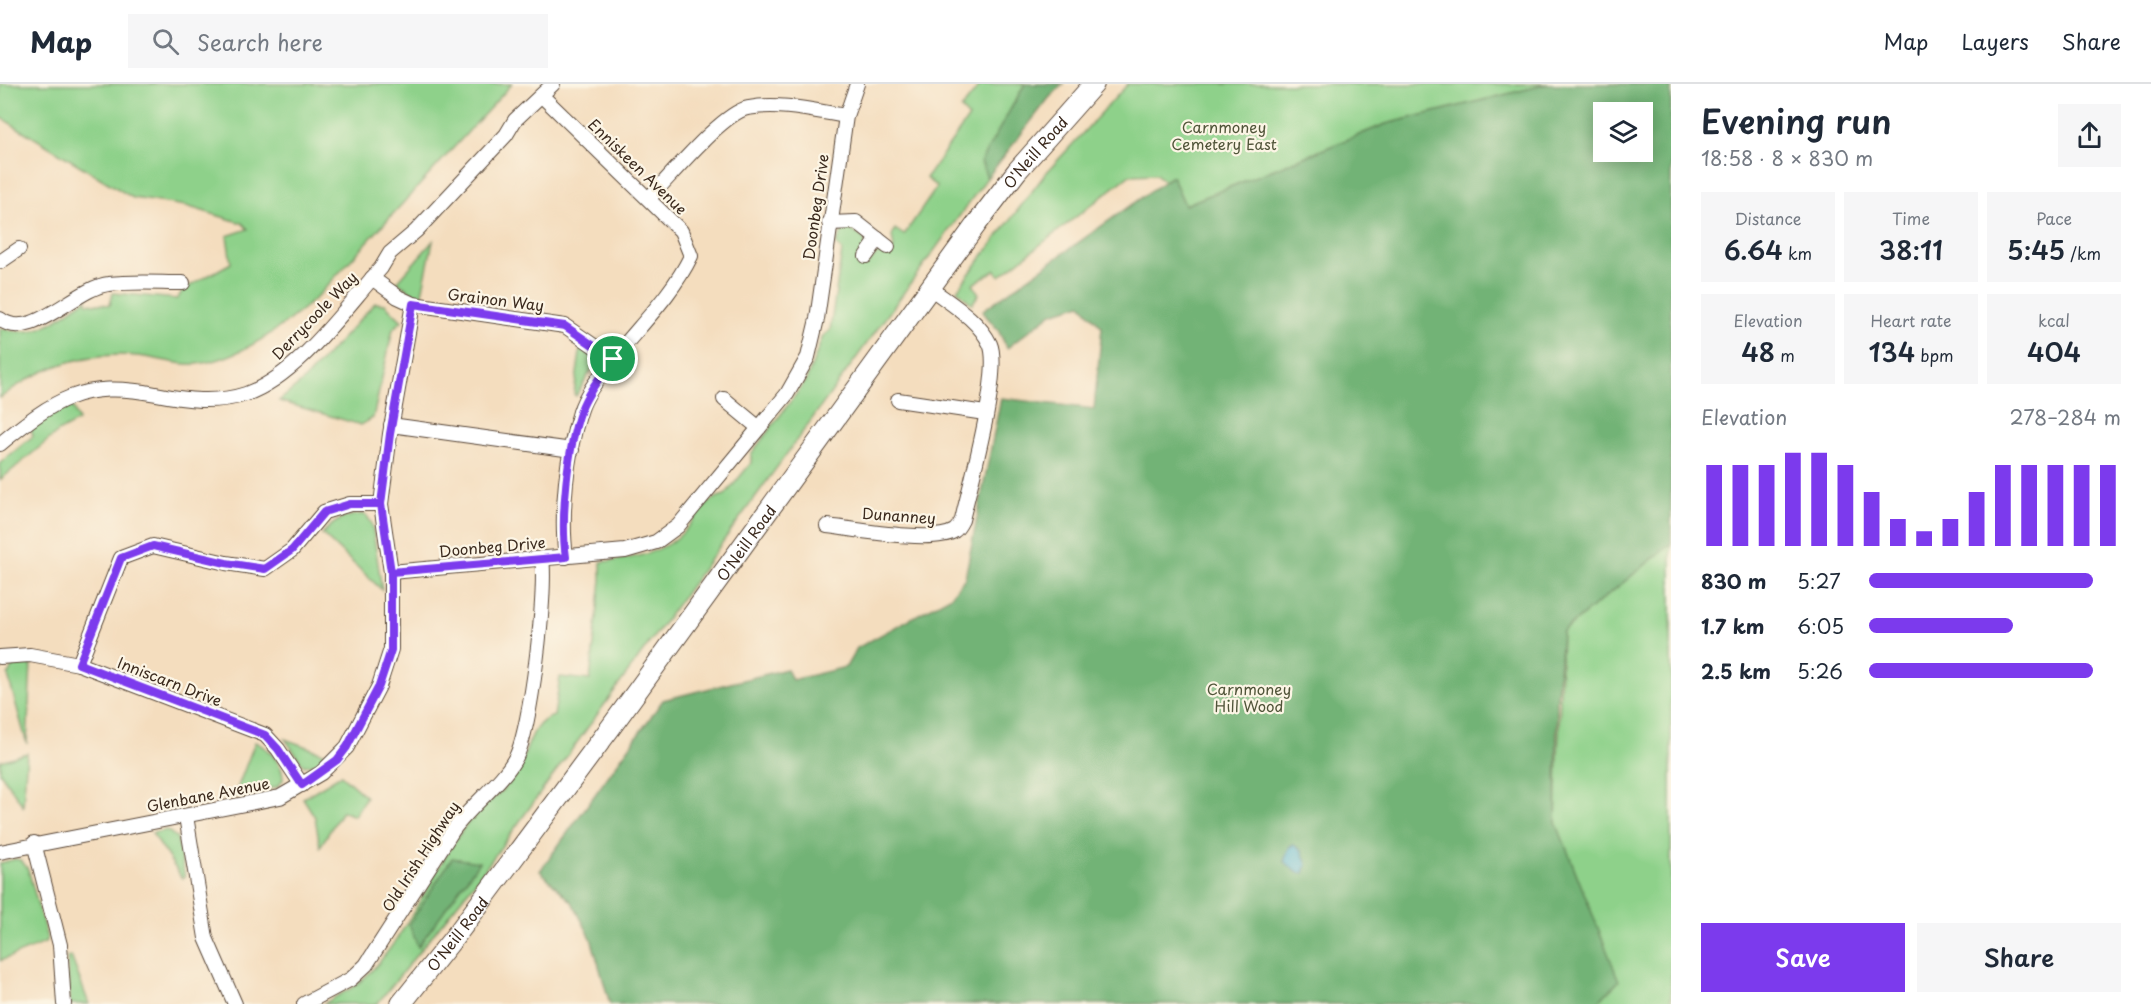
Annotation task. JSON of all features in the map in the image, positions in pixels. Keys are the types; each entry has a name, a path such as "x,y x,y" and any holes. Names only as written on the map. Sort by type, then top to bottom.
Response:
{"main road":[{"name":"O'Neill Road","path":"400,1004 460,930 566,789 1017,171 1094,84"}],"street":[{"name":"Derrycoole Way","path":"0,444 44,408 80,393 98,390 133,390 182,399 228,399 248,393 282,374 300,358 372,278 396,246 420,226 506,135 514,120 553,84"},
{"name":"Doonbeg Drive","path":"391,572 634,550 667,536 678,526 787,394 808,357 817,319 846,116 857,84"},
{"name":"Enniskeen Avenue","path":"542,96 681,231 691,256 679,280 613,359 588,394 580,411 572,450 564,515 566,557"},
{"path":"649,198 726,120 746,108 774,106 846,116"},
{"path":"829,223 856,222 883,243 866,256"},
{"path":"0,262 19,249"},
{"name":"Grainon Way","path":"372,278 398,297 413,304 565,326 613,359"},
{"path":"0,319 5,323 21,325 37,322 73,299 107,284 183,283"},
{"name":"Dunanney","path":"827,526 916,536 955,531 962,520 994,360 991,346 974,322 930,288"},
{"name":"Glenbane Avenue","path":"0,852 34,843 280,797 302,785 337,760 347,747 379,686 391,650 391,572 381,504 391,425 413,304"},
{"path":"724,399 759,428"},
{"path":"898,400 985,413"},
{"path":"391,425 572,450"},
{"path":"79,664 121,558 153,546 226,563 265,569 292,550 324,512 350,504 381,504"},
{"name":"Old Irish Highway","path":"304,1004 351,979 366,965 453,830 467,811 508,770 516,757 531,701 543,588 542,558"},
{"name":"Inniscarn Drive","path":"0,657 30,656 79,664 265,735 278,749 302,785"},
{"path":"186,816 206,938 235,1004"},
{"path":"34,843 60,945 64,1004"}],"green space":[{"path":"0,84 512,84 316,298 261,340 230,356 197,364 118,355 82,359 31,378 0,398 0,328 14,331 37,329 56,320 87,299 87,303 110,305 113,293 177,299 184,289 231,263 227,236 248,229 242,223 186,206 133,198 0,117"},
{"path":"981,84 1025,84 981,161 987,178 480,876 377,1004 324,1004 358,984 377,964 404,927 463,829 514,777 539,725 554,716 560,677 590,680 601,562 647,553 673,541 710,502 725,495 751,463 751,454 806,381 823,336 830,330 842,251 836,244 843,230 849,229 864,238 866,248 859,258 868,264 879,252 889,255 894,248 892,236 895,229 904,235 937,187 926,178 969,117 961,109"},
{"path":"1025,84 1063,84 1049,98 987,178 981,161"},
{"name":"Carnmoney Cemetery East","path":"1128,84 1548,84 1386,124 1185,205 1172,176 1164,181 1156,174 1130,175 1000,276 995,270 973,284 979,294 972,304 957,290 1046,173"},
{"name":"Carnmoney Hill Wood","path":"1548,84 1671,84 1671,544 1562,632 1557,700 1556,822 1619,981 1596,1004 610,1004 591,938 572,902 540,871 663,700 787,669 792,680 846,667 857,648 950,597 965,578 1001,398 1094,409 1102,327 1081,304 1052,313 1007,348 998,330 982,311 1172,176 1185,205 1386,124"},
{"path":"433,241 421,298 397,282"},
{"path":"375,303 385,304 402,321 393,329 373,418 361,425 279,401 302,382"},
{"path":"581,346 592,356 595,364 576,396 574,394"},
{"path":"72,405 78,421 58,432 0,480 0,463 33,436 31,429 48,416"},
{"path":"363,514 372,524 382,590 322,534 340,520"},
{"path":"1671,544 1671,1004 1596,1004 1556,822 1562,632"},
{"path":"19,662 31,663 27,744 8,676 12,666"},
{"path":"285,739 329,755 319,763 304,766"},
{"path":"255,742 274,757 281,768 283,780 277,787 234,797"},
{"path":"27,753 23,806 0,772 0,761"},
{"path":"341,775 366,797 354,816 342,811 320,847 315,817 303,798"},
{"path":"167,830 177,838 185,877 182,878 152,833"},
{"path":"452,858 479,862 418,947 409,924"},
{"path":"15,859 21,860 28,869 47,938 45,943 0,961 0,863"},
{"path":"71,956 89,1004 70,1004 67,957"}],"water":[{"path":"1294,845 1302,851 1307,865 1304,873 1298,873 1284,861 1290,846"}],"route":[{"path":"613,359 581,334 565,326 544,321 413,304 383,477 381,504 391,572 391,650 379,686 347,747 337,760 302,785 278,749 265,735 79,664 98,610 121,558 153,546 226,563 265,569 292,550 324,512 350,504 381,504 391,572 566,557 564,515 572,450 580,411 588,394 613,359"}]}
